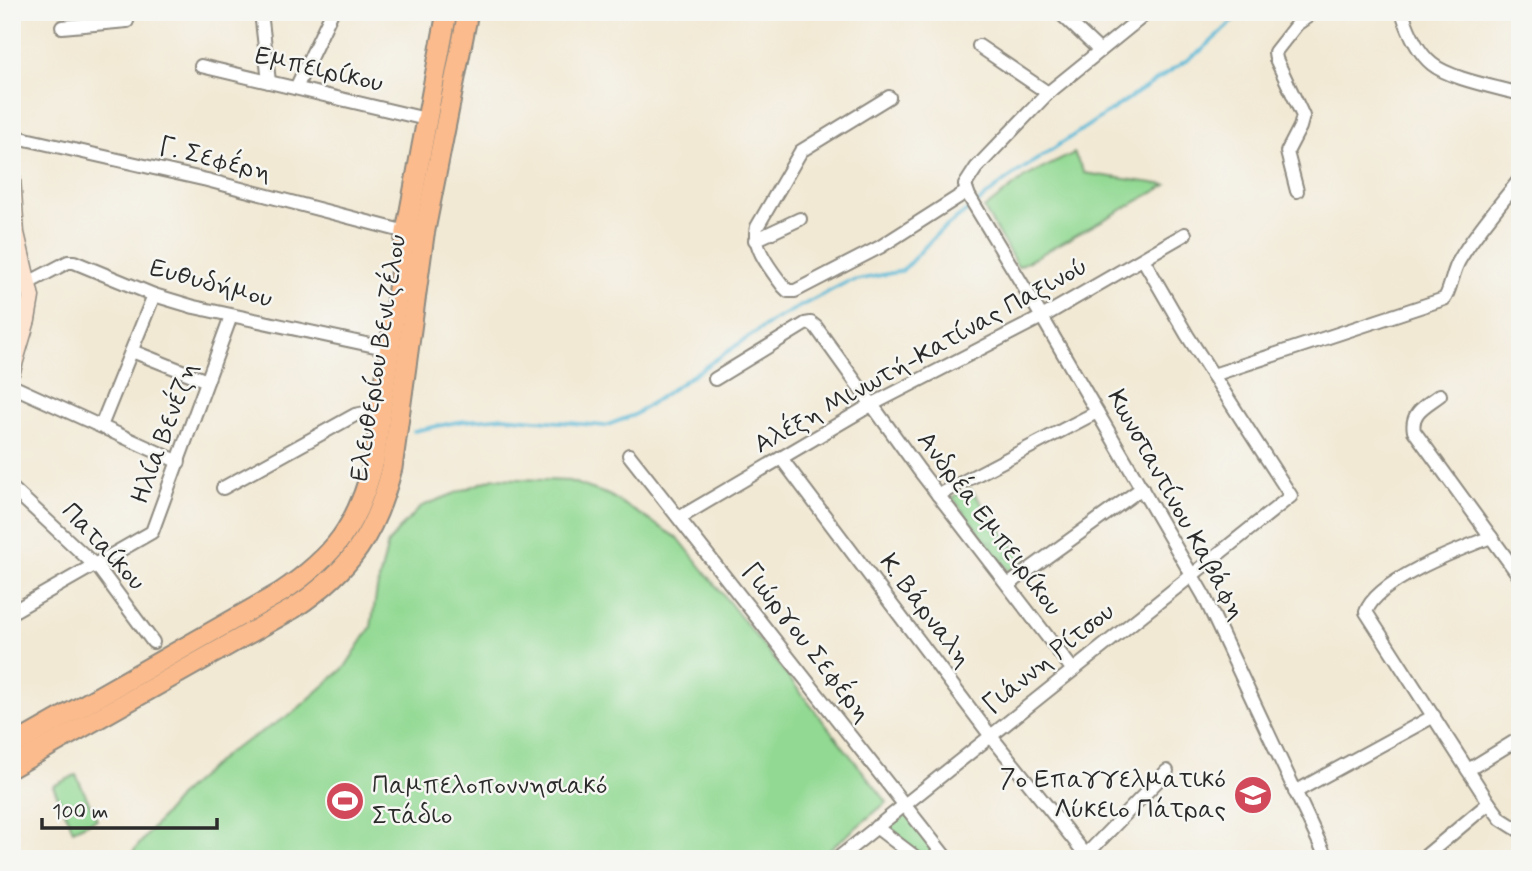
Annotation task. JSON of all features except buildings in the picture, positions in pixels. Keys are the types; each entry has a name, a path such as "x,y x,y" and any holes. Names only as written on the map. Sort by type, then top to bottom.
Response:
{"main road":[{"name":"Ελευθερίου Βενιζέλου","path":"12,746 307,575 330,553 349,528 365,495 374,461 406,232 447,12"},
{"name":"Ελευθερίου Βενιζέλου","path":"12,766 294,608 323,588 347,565 367,536 384,499 392,468 424,235 468,12"}],"street":[{"path":"62,27 127,21 130,12"},
{"path":"261,12 269,82"},
{"path":"296,89 332,12"},
{"path":"1059,12 1100,51"},
{"path":"889,97 801,150 757,227 755,240 786,289 795,291 880,247 967,191 976,168 1048,93 1148,12"},
{"path":"1297,191 1287,152 1303,116 1275,52 1297,24 1314,12"},
{"path":"1402,12 1419,49 1430,64 1470,80 1520,94"},
{"path":"979,46 1048,93"},
{"name":"Εμπειρίκου","path":"201,66 426,119"},
{"name":"Γ. Σεφέρη","path":"12,136 207,180 406,232"},
{"path":"12,178 16,233 28,283 30,306 16,344 12,371"},
{"path":"1143,259 1213,375 1444,299 1453,271 1463,253 1520,179"},
{"name":"Κωνσταντίνου Καβάφη","path":"967,191 1212,610 1327,859"},
{"path":"755,240 800,219"},
{"name":"Αλέξη Μινωτή-Κατίνας Παξινού","path":"679,518 871,405 1042,317 1185,234"},
{"name":"Ευθυδήμου","path":"28,283 70,262 154,295 231,316 389,349"},
{"path":"101,426 154,295"},
{"name":"Ηλία Βενέζη","path":"12,612 152,532 231,316"},
{"name":"Ανδρέα Εμπειρίκου","path":"715,379 805,324 811,323 820,331 938,495 1073,670"},
{"path":"132,351 207,381"},
{"name":"Γιάννη Ρίτσου","path":"837,859 1291,496 1213,375"},
{"path":"12,386 179,462"},
{"path":"1440,396 1414,415 1413,431 1520,577"},
{"path":"938,495 1097,412"},
{"path":"223,488 355,415 365,413 380,416"},
{"name":"Γιώργου Σεφέρη","path":"629,455 947,859"},
{"name":"Κ. Βάρναλη","path":"781,458 1084,857"},
{"name":"Παταίκου","path":"12,488 96,566 153,642"},
{"path":"1008,585 1142,488"},
{"path":"1491,537 1418,568 1379,595 1368,605 1366,612 1489,803 1502,819 1520,831"},
{"path":"1296,792 1434,716"},
{"path":"1468,770 1520,738"},
{"path":"1084,857 1167,771"},
{"path":"1422,859 1489,803"},
{"path":"876,827 918,859"}],"green space":[{"path":"1074,153 1084,173 1167,185 1018,267 984,209 1025,177"},
{"path":"494,478 569,481 609,495 679,539 887,802 818,859 127,859 181,794 227,753 294,712 345,667 371,627 388,543 403,525 422,506"},
{"path":"970,488 1025,561 1010,572 952,497"},
{"path":"76,775 97,819 73,830 53,786"},
{"path":"904,804 947,859 918,859 876,827"}],"waterway":[{"path":"978,203 1006,180 1202,50 1243,12"},
{"path":"414,431 457,422 503,417 605,426 634,415 774,320 847,282 902,271 937,234 972,207"}],"place":[{"name":"7ο Επαγγελματικό Λύκειο Πάτρας","path":"1253,795"},
{"name":"Παμπελοποννησιακό Στάδιο","path":"345,801"}]}
